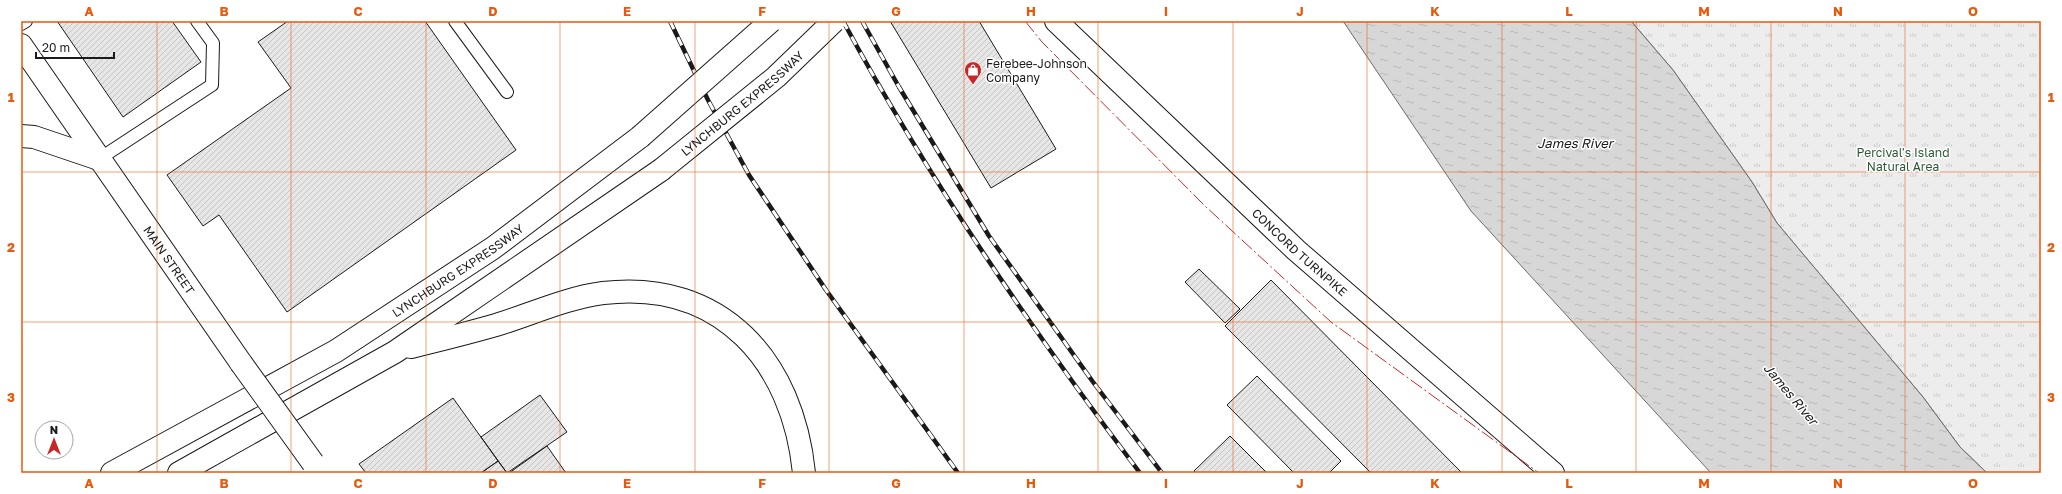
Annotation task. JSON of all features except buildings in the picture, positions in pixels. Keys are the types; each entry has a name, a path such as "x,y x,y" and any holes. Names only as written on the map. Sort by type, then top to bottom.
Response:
{"main road":[{"name":"LYNCHBURG EXPRESSWAY","path":"112,473 336,351 493,248 640,137 771,21"},
{"name":"LYNCHBURG EXPRESSWAY","path":"179,473 395,352 661,170 776,77 834,21"},
{"name":"CONCORD TURNPIKE","path":"1056,21 1296,250 1553,473"},
{"name":"MAIN STREET","path":"21,45 241,363 317,468"},
{"path":"21,136 34,137 99,159"},
{"path":"395,352 496,325 570,299 604,293 653,293 697,304 720,316 742,332 762,355 780,385 794,422 804,473"}],"lane":[{"path":"21,24 26,21"},
{"path":"99,159 212,85 213,43 197,21"},
{"path":"455,21 507,92"}],"green space":[{"name":"Percival's Island Natural Area","path":"1631,21 2041,21 2041,473 1987,473 1960,447 1923,397 1777,223 1752,182 1673,70"}],"water":[{"name":"James River","path":"1343,21 1631,21 1673,70 1752,182 1777,223 1923,397 1960,447 1987,473 1711,473 1471,211"}],"railway":[{"path":"670,21 708,100 749,175 826,290 958,473"},
{"path":"843,21 910,138 983,253 1099,419 1140,473"},
{"path":"862,21 899,87 989,236 1093,382 1162,473"}],"power":[{"path":"1025,21 1042,42 1205,206 1331,322 1539,473"}],"place":[{"name":"Ferebee-Johnson Company","path":"973,85"}]}
